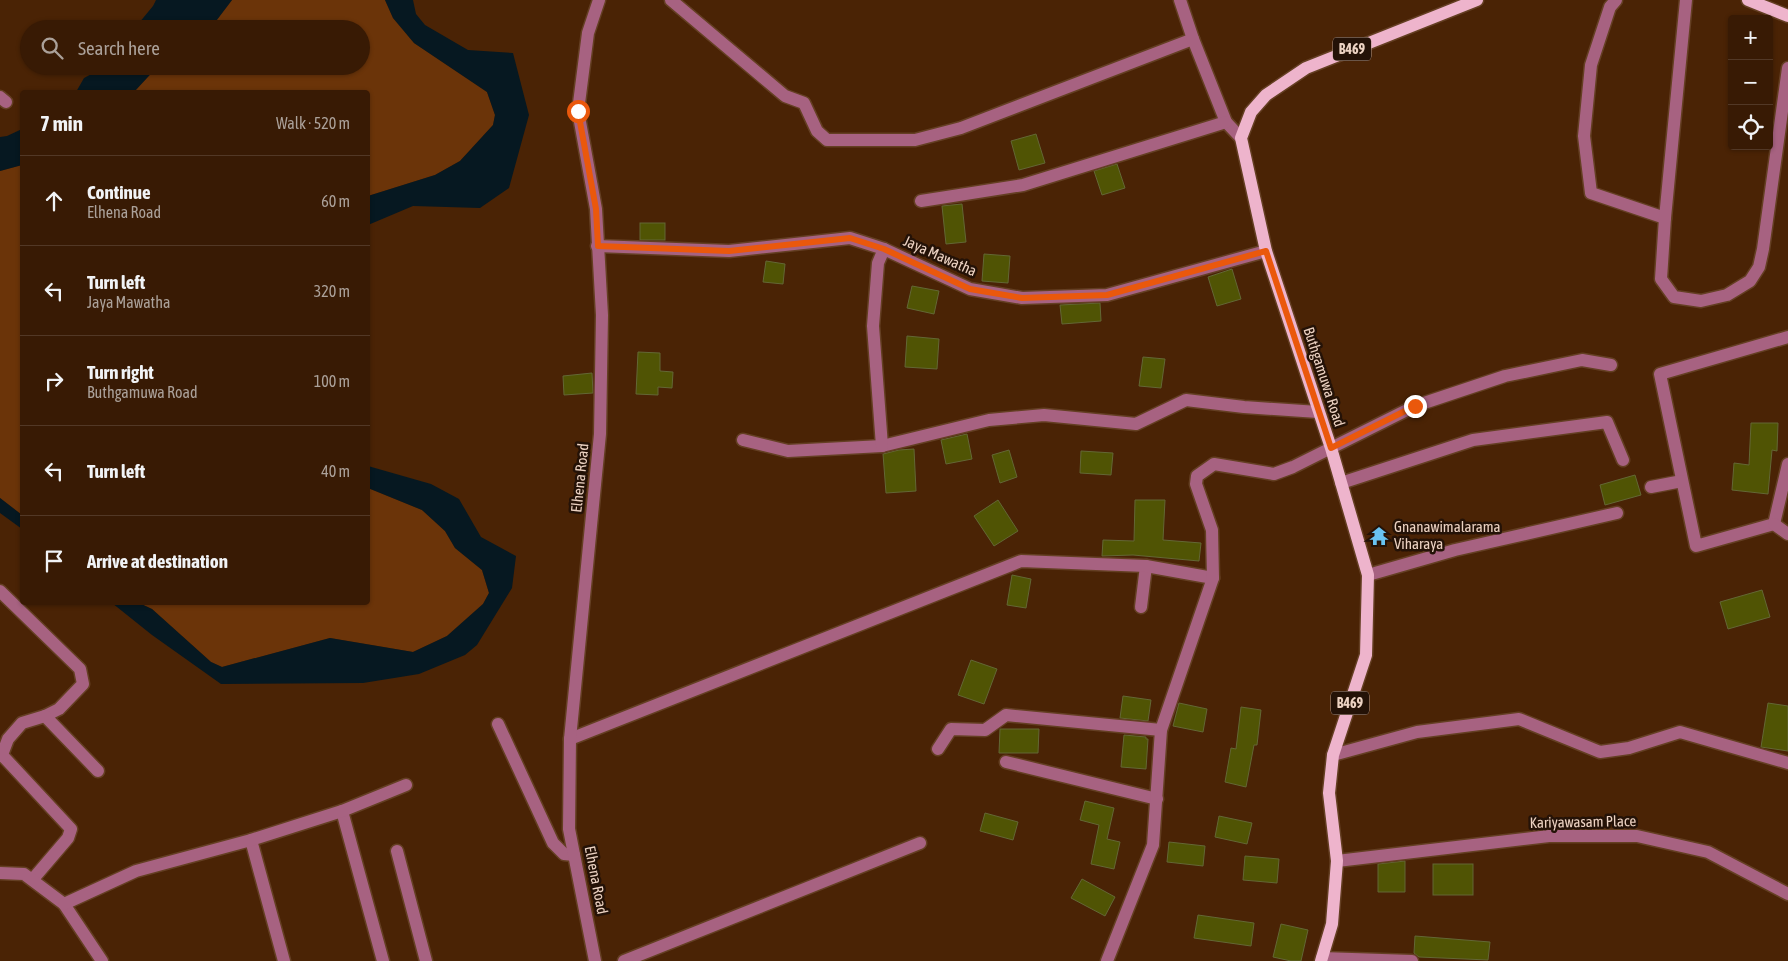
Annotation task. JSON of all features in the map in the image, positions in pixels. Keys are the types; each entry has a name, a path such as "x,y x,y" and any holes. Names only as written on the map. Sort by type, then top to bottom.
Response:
{"main road":[{"name":"B469","path":"1241,138 1251,112 1266,95 1306,68 1477,0"},
{"path":"1748,0 1788,16"},
{"name":"Buthgamuwa Road","path":"1241,138 1266,251 1331,448 1368,575 1366,655 1333,755 1329,793 1337,861 1332,924 1322,959"}],"street":[{"name":"Elhena Road","path":"594,961 570,829 570,739 600,434 602,315 596,209 578,111 588,33 599,0"},
{"path":"671,0 786,96 804,103 816,131 828,140 915,140 961,128 1193,39"},
{"path":"1180,0 1193,39 1226,122 1241,138"},
{"path":"1616,0 1610,6 1591,65 1584,136 1591,193 1665,218"},
{"path":"1686,0 1661,278 1674,297 1701,301 1727,295 1750,281 1759,267 1788,68"},
{"path":"922,200 1022,185 1226,122"},
{"name":"Jaya Mawatha","path":"598,246 729,251 850,238 884,249 970,289 1022,298 1107,295 1266,251"},
{"path":"882,446 873,326 878,263 884,249"},
{"path":"1774,524 1696,546 1660,374 1788,337"},
{"path":"1107,961 1153,845 1161,730 1213,578 1212,530 1196,484 1197,476 1214,464 1274,474 1293,468 1415,406 1505,376 1582,360 1611,365"},
{"path":"743,440 788,451 882,446 989,420 1035,416 1136,424 1186,400 1244,407 1318,412"},
{"path":"1341,483 1473,440 1607,422 1623,460"},
{"path":"1774,524 1788,464"},
{"path":"1651,487 1682,481"},
{"path":"1368,575 1455,550 1617,513"},
{"path":"1774,524 1788,534"},
{"path":"570,739 1021,561 1146,566 1213,578"},
{"path":"1141,607 1146,566"},
{"path":"0,591 80,669 83,684 59,709 45,716 22,723 8,739 1,754 71,829 68,838 33,879"},
{"path":"938,749 952,729 986,730 1006,715 1161,730"},
{"path":"45,716 98,771"},
{"path":"1333,755 1417,732 1519,719 1600,752 1629,748 1680,732 1788,763"},
{"path":"498,724 553,843 564,854 574,855"},
{"path":"1006,762 1157,799"},
{"path":"64,904 136,871 251,840 342,811 406,785"},
{"path":"342,811 383,961"},
{"name":"Kariyawasam Place","path":"1337,861 1549,836 1637,836 1708,852 1788,894"},
{"path":"251,840 284,961"},
{"path":"624,961 920,843"},
{"path":"397,851 426,961"},
{"path":"0,873 24,874 64,904 102,961"},
{"path":"1322,959 1412,961"}],"shaded area":[{"path":"232,0 385,0 393,18 414,43 487,92 495,115 493,125 460,161 435,175 370,195 370,90 136,90 150,75 370,75 370,20 217,20"},
{"path":"20,166 20,513 0,498 0,171"},
{"path":"370,489 422,510 445,531 455,548 482,570 489,593 483,604 447,636 413,652 330,638 222,667 211,662 152,609 143,605 370,605"}],"water":[{"path":"156,0 232,0 217,20 141,20"},
{"path":"385,0 413,0 416,14 425,25 468,50 513,53 529,115 509,188 480,208 413,206 370,224 370,195 435,175 460,161 493,125 495,115 487,92 414,43 393,18"},
{"path":"90,75 150,75 136,90 77,90 84,78"},
{"path":"20,130 20,166 0,171 0,137"},
{"path":"370,467 431,484 459,499 481,537 516,556 512,588 477,645 465,655 419,674 363,683 221,684 152,635 114,605 143,605 152,609 211,662 222,667 330,638 413,652 447,636 483,604 489,593 482,570 455,548 445,531 422,510 370,489"},
{"path":"0,498 20,513 20,528 0,513"}],"building":[{"path":"1036,134 1045,163 1019,170 1011,141"},
{"path":"1117,164 1125,188 1102,195 1094,171"},
{"path":"962,204 966,242 946,244 942,206"},
{"path":"640,223 665,223 665,240 640,240"},
{"path":"984,254 1010,256 1008,283 982,281"},
{"path":"766,261 785,264 783,284 763,282"},
{"path":"1232,269 1241,299 1217,306 1208,277"},
{"path":"912,286 939,291 934,314 907,308"},
{"path":"1100,303 1101,321 1062,324 1060,305"},
{"path":"907,336 939,339 937,369 905,367"},
{"path":"638,352 660,353 660,371 673,372 672,388 658,387 658,395 636,394"},
{"path":"1143,357 1165,359 1161,388 1139,386"},
{"path":"592,373 593,393 564,395 563,376"},
{"path":"1751,423 1778,423 1777,451 1772,450 1768,494 1732,490 1734,463 1749,465"},
{"path":"967,434 972,459 946,464 941,440"},
{"path":"914,449 916,491 886,493 883,454"},
{"path":"1009,450 1017,477 1000,483 992,455"},
{"path":"1081,451 1113,453 1111,475 1080,473"},
{"path":"1635,475 1641,495 1605,505 1600,485"},
{"path":"998,500 1018,531 994,546 974,516"},
{"path":"1135,500 1165,500 1163,540 1201,543 1199,561 1133,555 1102,556 1103,540 1134,541"},
{"path":"1012,575 1031,579 1026,608 1007,605"},
{"path":"1762,590 1770,617 1728,629 1720,602"},
{"path":"971,660 997,669 984,704 958,695"},
{"path":"1123,696 1151,700 1148,721 1120,718"},
{"path":"1179,703 1207,709 1203,732 1173,726"},
{"path":"1768,703 1788,706 1788,751 1761,747"},
{"path":"1241,707 1261,710 1257,745 1254,745 1246,787 1225,782 1231,748 1236,749"},
{"path":"1000,729 1039,729 1038,753 999,753"},
{"path":"1124,735 1146,737 1148,739 1146,769 1121,767"},
{"path":"1085,801 1114,808 1107,839 1120,842 1114,869 1091,864 1099,825 1080,820"},
{"path":"985,813 1018,822 1013,840 980,831"},
{"path":"1219,816 1252,823 1247,844 1215,837"},
{"path":"1169,842 1205,846 1203,866 1167,862"},
{"path":"1245,856 1279,859 1277,883 1243,880"},
{"path":"1405,861 1405,892 1378,892 1378,864"},
{"path":"1433,864 1473,864 1473,895 1433,895"},
{"path":"1082,879 1115,897 1105,916 1071,898"},
{"path":"1198,915 1254,923 1251,946 1194,938"},
{"path":"1281,924 1308,930 1301,961 1273,957"},
{"path":"1415,936 1490,942 1488,960 1419,957 1414,953"}],"place":[{"name":"Gnanawimalarama Viharaya","path":"1379,536"}],"route":[{"path":"578,111 596,209 598,246 729,251 850,238 884,249 970,289 1022,298 1107,295 1266,251 1331,448 1415,406"}]}
